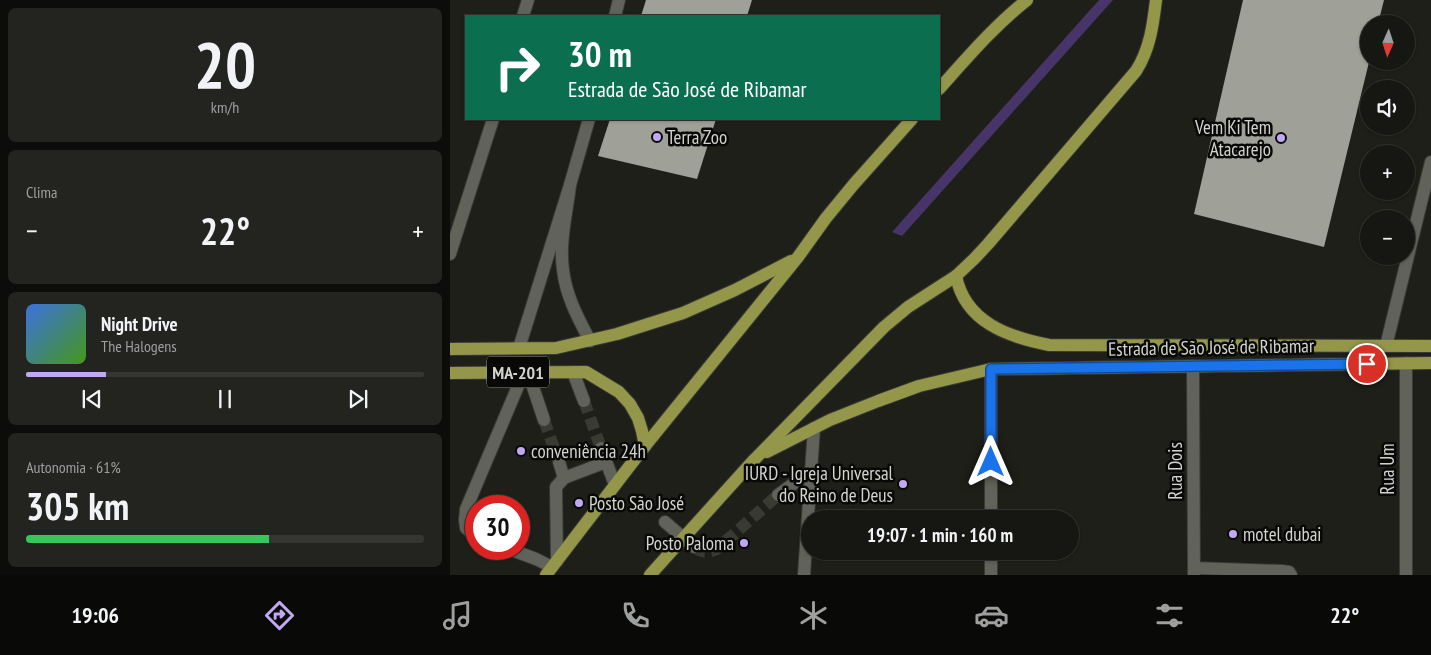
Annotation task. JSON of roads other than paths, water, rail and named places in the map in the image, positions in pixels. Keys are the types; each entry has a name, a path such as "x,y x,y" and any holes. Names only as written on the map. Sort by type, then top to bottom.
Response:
{"main road":[{"path":"940,88 981,42 1007,16 1027,0"},
{"path":"650,575 752,462 884,326 908,307 956,276 988,244 1136,71 1146,52 1150,39 1156,0"},
{"path":"552,568 644,446 798,257 854,184 911,120"},
{"path":"590,341 649,325 683,313 735,290 798,257"},
{"name":"Estrada de São José de Ribamar","path":"956,276 961,294 978,316 1004,332 1023,340 1049,346 1431,346"},
{"name":"MA-201","path":"450,349 556,348 590,341"},
{"name":"Estrada de São José de Ribamar","path":"752,462 777,446 814,428 878,401 919,386 991,369 1431,363"},
{"path":"580,372 619,392 630,404 640,425 644,446"},
{"name":"MA-201","path":"450,373 580,372"}],"street":[{"path":"523,15 528,0"},
{"path":"615,15 619,0"},
{"path":"450,254 493,120"},
{"path":"519,348 589,120"},
{"path":"1386,346 1431,162"},
{"path":"570,185 562,247 562,267 565,284 575,313 590,341"},
{"name":"Rua Um","path":"1406,363 1406,575"},
{"name":"Rua Dois","path":"1193,366 1194,572"},
{"path":"991,369 991,510"},
{"path":"526,372 544,420"},
{"path":"472,495 526,372"},
{"path":"580,372 584,401"},
{"path":"804,575 814,428"},
{"path":"601,448 615,485"},
{"path":"559,462 564,478"},
{"path":"530,557 552,568 556,487 564,478 606,462"},
{"path":"778,495 812,470"},
{"path":"665,522 694,548"},
{"path":"991,560 991,575"},
{"path":"1194,572 1282,571 1289,572 1290,575"}],"tunnel":[{"path":"584,401 601,448"},
{"path":"544,420 559,462"},
{"path":"694,547 706,552 717,549 778,495"}],"place":[{"name":"Terra Zoo","path":"657,137"},
{"name":"Vem Ki Tem Atacarejo","path":"1281,138"},
{"name":"conveniência 24h","path":"521,451"},
{"name":"IURD - Igreja Universal do Reino de Deus","path":"903,484"},
{"name":"Posto São José","path":"579,503"},
{"name":"motel dubai","path":"1233,534"},
{"name":"Posto Paloma","path":"744,543"}]}
